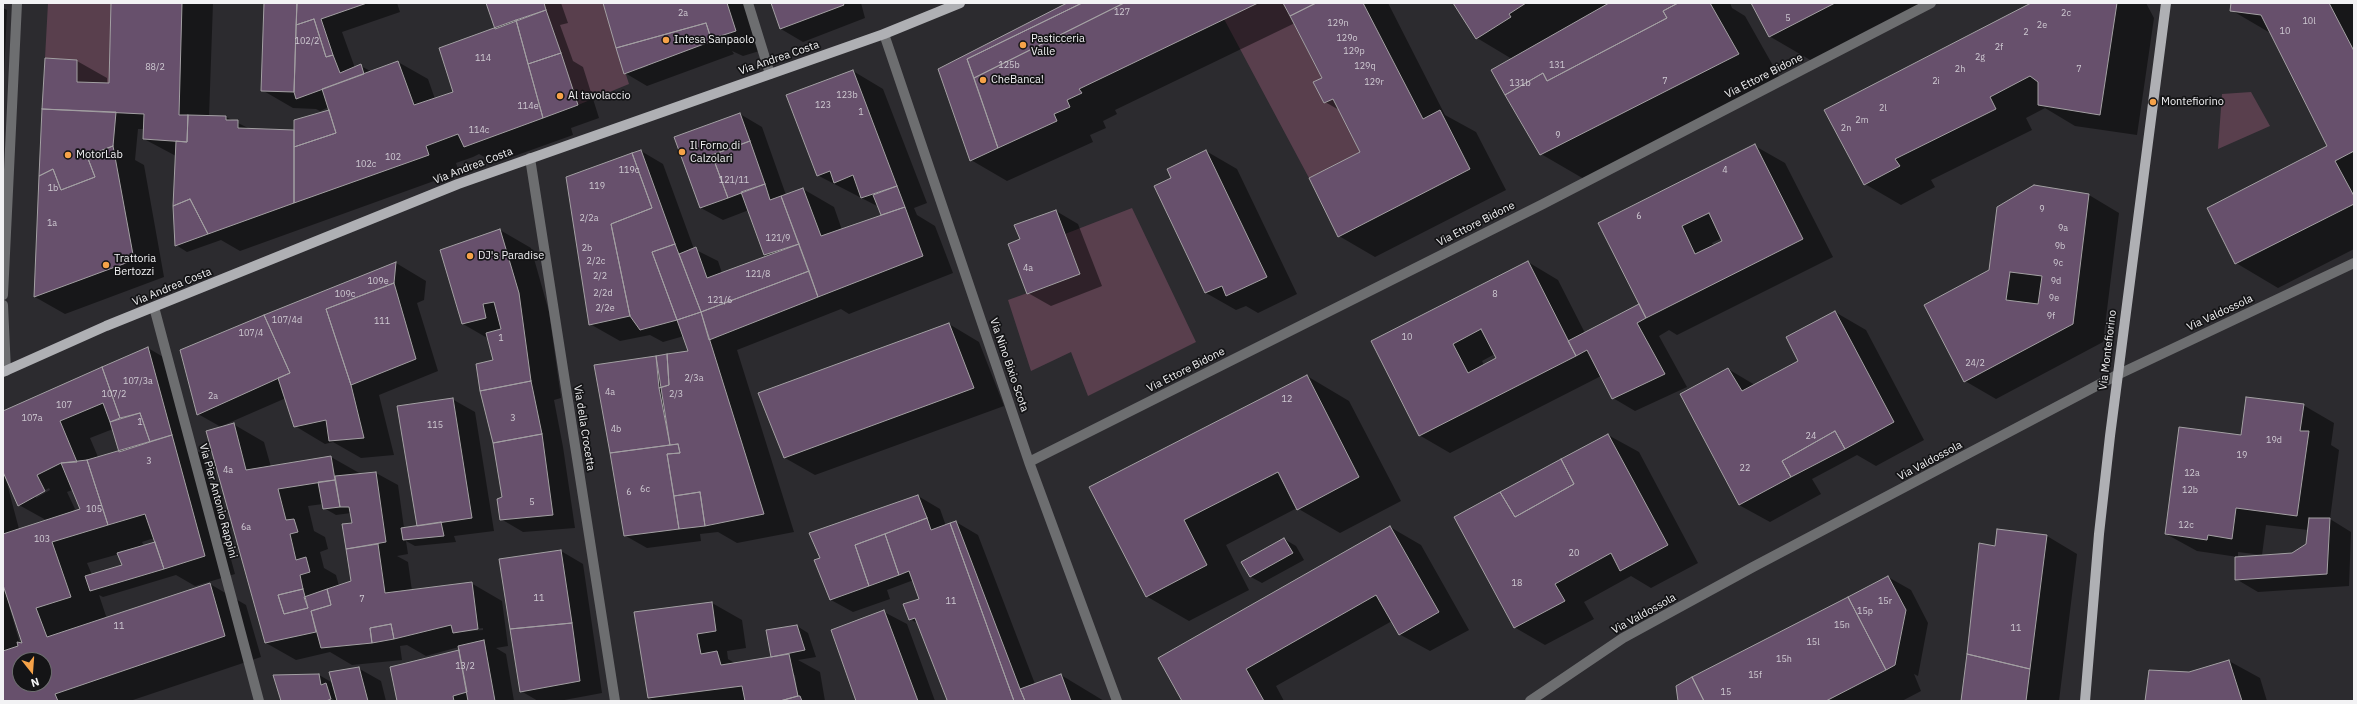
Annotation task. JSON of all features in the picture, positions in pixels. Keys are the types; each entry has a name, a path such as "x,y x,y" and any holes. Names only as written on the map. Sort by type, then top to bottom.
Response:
{"main road":[{"name":"Via Andrea Costa","path":"5,371 154,307 530,158 884,34 960,3"},
{"name":"Via Montefiorino","path":"2085,701 2099,534 2117,375 2166,3"}],"street":[{"path":"3,295 17,3"},
{"path":"748,3 770,74"},
{"name":"Via Ettore Bidone","path":"1029,462 1543,204 1931,3"},
{"name":"Via Nino Bixio Scota","path":"884,34 1029,462 1117,701"},
{"name":"Via della Crocetta","path":"530,158 615,701"},
{"name":"Via Valdossola","path":"1530,701 1623,638 1753,567 2117,375 2354,263"},
{"path":"3,305 5,371"},
{"name":"Via Pier Antonio Rappini","path":"154,307 259,701"}],"shaded area":[{"path":"48,3 111,3 109,83 77,82 77,60 45,58"},
{"path":"544,3 603,3 629,84 578,105"},
{"path":"1258,3 1283,3 1322,78 1314,83 1324,103 1333,99 1360,152 1309,178 1224,19"},
{"path":"2251,92 2270,126 2218,149 2222,94"},
{"path":"1132,208 1196,342 1088,396 1071,352 1031,371 1008,300 1080,274 1065,234"}],"building":[{"path":"111,3 182,3 179,115 188,115 187,142 143,139 144,114 42,109 45,58 77,60 77,82 109,83"},
{"path":"264,3 297,3 294,92 261,91"},
{"path":"297,3 367,3 321,19 333,55 326,57 314,19 296,25"},
{"path":"486,3 544,3 546,10 495,29"},
{"path":"603,3 727,3 736,31 711,39 706,23 616,48"},
{"path":"771,3 843,3 844,5 780,29"},
{"path":"1067,3 1082,3 967,59 998,148 970,161 938,69"},
{"path":"1082,3 1124,3 974,78 967,59"},
{"path":"1124,3 1258,3 1079,89 1082,93 1067,100 1070,107 1054,114 1057,121 998,148 974,78"},
{"path":"1283,3 1316,3 1290,16"},
{"path":"1316,3 1363,3 1423,119 1440,110 1470,169 1338,237 1309,178 1360,152 1333,99 1324,103 1313,82 1322,78 1290,16"},
{"path":"1453,3 1526,3 1509,14 1511,17 1476,39"},
{"path":"1609,3 1678,3 1663,11 1667,18 1547,81 1543,73 1505,95 1491,70"},
{"path":"1678,3 1710,3 1739,54 1540,155 1505,95 1543,73 1547,81 1667,18 1663,11"},
{"path":"1751,3 1835,3 1769,37"},
{"path":"2031,3 2117,3 2100,115 2038,105 2038,82 2030,76 1990,97 1996,109 1895,159 1900,166 1864,185 1824,110"},
{"path":"2231,3 2329,3 2354,51 2354,151 2335,161 2354,196 2354,204 2235,264 2207,208 2327,146 2261,15 2230,11"},
{"path":"546,10 561,53 528,64 516,20"},
{"path":"314,19 326,57 333,55 340,73 361,64 364,74 296,99 294,92 296,25"},
{"path":"516,20 543,118 464,147 458,134 426,146 429,155 294,203 294,147 336,133 322,89 398,61 414,105 453,92 439,48"},
{"path":"706,23 712,41 624,74 616,48"},
{"path":"561,53 578,105 543,118 528,64"},
{"path":"853,70 897,186 861,198 853,175 834,183 830,171 817,176 786,95"},
{"path":"42,109 116,112 113,146 87,156 95,177 61,190 53,169 39,176"},
{"path":"329,110 336,133 294,147 294,120"},
{"path":"740,113 750,141 712,155 728,198 700,208 674,137"},
{"path":"188,115 226,116 226,120 238,120 238,128 294,130 294,203 208,234 190,199 173,206 176,141 187,142"},
{"path":"750,141 765,184 728,198 712,155"},
{"path":"1755,144 1803,239 1646,318 1598,223","holes":["1709,213 1722,241 1695,254 1682,226"]},
{"path":"113,146 134,260 34,297 39,176 53,169 61,190 95,177 87,156"},
{"path":"641,150 675,244 652,252 677,320 640,330 630,316 611,224 652,208 632,153"},
{"path":"1206,150 1267,277 1226,296 1222,286 1205,293 1154,186 1171,178 1167,169"},
{"path":"632,153 652,208 611,224 630,316 589,325 566,177"},
{"path":"765,184 770,200 781,196 799,244 764,255 741,192"},
{"path":"2034,185 2089,194 2073,324 1964,382 1924,305 1989,270 1997,207","holes":["2010,272 2042,276 2038,304 2006,300"]},
{"path":"897,186 905,207 881,215 873,195"},
{"path":"803,188 821,236 905,207 923,256 818,297 781,196"},
{"path":"190,199 208,234 175,246 173,206"},
{"path":"1056,210 1080,274 1027,294 1008,244 1020,239 1014,225"},
{"path":"500,229 519,293 531,381 480,391 476,364 493,360 486,333 501,329 494,302 483,304 486,318 462,324 440,250"},
{"path":"675,244 701,312 677,320 652,252"},
{"path":"799,244 809,271 701,312 679,254 696,247 707,278"},
{"path":"1528,261 1576,356 1419,436 1371,341","holes":["1481,329 1496,358 1468,373 1453,344"]},
{"path":"396,262 394,283 326,309 351,385 364,438 329,441 326,420 294,427 278,378 290,373 264,315"},
{"path":"809,271 818,297 709,340 701,312"},
{"path":"394,283 416,359 351,385 326,309"},
{"path":"1639,304 1646,318 1637,323 1665,374 1612,399 1587,350 1576,356 1568,341"},
{"path":"1835,311 1894,422 1845,449 1835,431 1782,461 1791,477 1739,505 1680,394 1728,368 1742,391 1798,361 1786,337"},
{"path":"701,312 764,514 705,526 700,492 674,496 667,454 680,453 678,444 670,445 659,388 669,385 667,354 688,351 677,320"},
{"path":"264,315 290,373 197,415 180,350"},
{"path":"949,323 974,388 784,458 758,393"},
{"path":"148,347 172,435 150,442 140,413 120,418 102,367"},
{"path":"667,354 669,385 659,388 656,356"},
{"path":"656,356 670,445 610,453 594,365"},
{"path":"102,367 120,418 110,422 103,403 60,421 77,462 61,463 37,475 45,491 18,506 3,472 3,411"},
{"path":"1307,375 1359,477 1297,510 1278,472 1184,520 1207,565 1146,597 1089,487"},
{"path":"531,381 542,434 493,443 480,391"},
{"path":"2246,397 2304,404 2300,431 2309,431 2297,516 2236,508 2232,539 2208,535 2207,540 2165,534 2179,427 2241,435"},
{"path":"453,398 472,518 417,526 397,406"},
{"path":"140,413 150,442 119,452 110,422"},
{"path":"234,423 246,470 331,456 335,480 278,489 286,520 294,519 298,532 290,534 296,560 306,557 310,572 300,575 303,589 278,595 284,614 308,608 304,597 327,589 331,605 311,611 316,632 265,643 206,431"},
{"path":"1835,431 1845,449 1791,477 1782,461"},
{"path":"542,434 553,515 500,520 497,499 502,497 493,443"},
{"path":"1608,434 1668,545 1620,571 1611,553 1555,584 1565,601 1514,628 1454,517 1500,492 1515,517 1574,484 1561,459"},
{"path":"172,435 205,556 164,569 145,514 108,525 87,460"},
{"path":"678,444 680,453 667,454 679,529 624,536 610,453"},
{"path":"1561,459 1574,484 1515,517 1500,492"},
{"path":"87,460 108,525 52,542 71,597 36,608 47,637 210,583 225,636 55,694 58,701 3,701 3,651 18,646 17,642 22,643 3,585 3,534 80,509 61,463"},
{"path":"376,472 386,542 346,549 342,524 352,523 349,507 340,507 335,476"},
{"path":"335,480 340,507 323,509 318,482"},
{"path":"700,492 705,526 679,529 674,496"},
{"path":"918,495 927,518 855,545 869,586 830,600 814,560 820,558 809,533"},
{"path":"927,518 931,530 950,523 1014,701 945,701 947,700 915,618 909,620 903,604 919,599 909,571 899,575 885,534"},
{"path":"2309,518 2330,518 2327,574 2235,580 2235,557 2292,553 2306,544"},
{"path":"956,521 1025,701 1014,701 950,523"},
{"path":"441,522 444,536 403,540 401,528"},
{"path":"1390,526 1439,612 1399,635 1376,595 1246,669 1264,701 1182,701 1158,658"},
{"path":"1997,529 2047,535 2030,669 1967,654 1979,543 1995,546"},
{"path":"885,534 899,575 869,586 855,545"},
{"path":"1284,538 1293,553 1250,577 1241,562"},
{"path":"155,542 164,569 90,591 85,576 122,565 117,553"},
{"path":"378,544 385,593 472,582 478,629 453,633 451,625 394,639 391,624 370,628 372,643 321,648 311,611 331,605 327,589 351,581 346,549"},
{"path":"561,550 572,623 510,629 499,559"},
{"path":"1888,576 1906,610 1895,665 1886,670 1848,597"},
{"path":"303,589 308,608 284,614 278,595"},
{"path":"1848,597 1886,670 1826,701 1704,701 1692,677"},
{"path":"712,602 716,631 697,634 701,654 717,651 721,665 789,654 798,696 780,701 745,701 742,686 648,698 634,612"},
{"path":"884,610 918,701 856,701 831,630"},
{"path":"572,623 580,681 520,692 510,629"},
{"path":"391,624 394,639 372,643 370,628"},
{"path":"797,625 805,650 771,657 766,630"},
{"path":"484,640 495,701 468,701 458,646"},
{"path":"459,650 467,692 453,696 454,701 397,701 390,667"},
{"path":"1967,654 2030,669 2026,701 1961,701"},
{"path":"2229,660 2242,701 2145,701 2149,670 2189,672"},
{"path":"359,667 368,701 337,701 329,672"},
{"path":"319,674 321,685 326,683 331,699 326,701 281,701 273,675"},
{"path":"1061,674 1071,701 1025,701 1020,689"},
{"path":"1692,677 1704,701 1678,701 1676,686"},
{"path":"800,696 802,701 780,701"}],"place":[{"name":"Intesa Sanpaolo","path":"666,40"},
{"name":"Pasticceria Valle","path":"1023,45"},
{"name":"CheBanca!","path":"983,80"},
{"name":"Al tavolaccio","path":"560,96"},
{"name":"Montefiorino","path":"2153,102"},
{"name":"Il Forno di Calzolari","path":"682,152"},
{"name":"MotorLab","path":"68,155"},
{"name":"DJ's Paradise","path":"470,256"},
{"name":"Trattoria Bertozzi","path":"106,265"}]}
